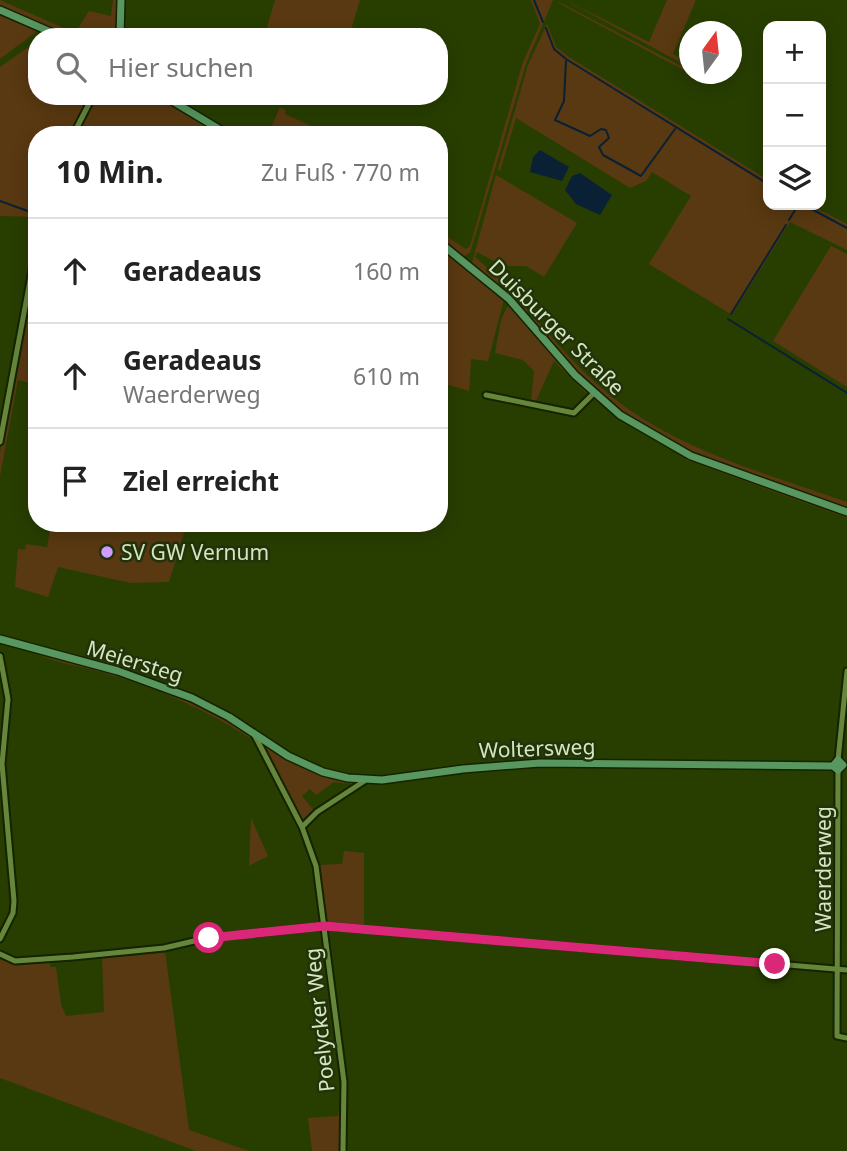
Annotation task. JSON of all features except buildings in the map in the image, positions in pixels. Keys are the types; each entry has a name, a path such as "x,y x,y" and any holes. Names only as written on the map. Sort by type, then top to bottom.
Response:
{"street":[{"path":"120,28 121,0"},
{"path":"0,10 41,28"},
{"path":"78,126 88,105"},
{"path":"179,105 214,126"},
{"name":"Duisburger Straße","path":"448,249 509,299 594,393 639,426 691,456 847,512"},
{"path":"0,442 28,291"},
{"path":"486,395 574,413 594,393"},
{"name":"Meiersteg","path":"0,639 118,671 182,694 206,704 254,733"},
{"path":"0,656 8,691 2,764 14,901 13,913 0,940"},
{"name":"Waerderweg","path":"847,671 840,765 837,1036 847,1038"},
{"path":"0,691 8,691"},
{"name":"Woltersweg","path":"254,733 307,766 323,772 366,780 514,764 840,765"},
{"name":"Poelycker Weg","path":"254,733 302,827 316,866 344,1082 344,1151"},
{"path":"302,827 317,812 366,780"},
{"path":"838,880 847,880"},
{"path":"0,954 15,961 73,957 164,948 207,938 325,926 847,970"}],"shaded area":[{"path":"0,0 64,28 49,28 0,7"},
{"path":"113,0 118,0 115,28 78,28 89,11 111,16"},
{"path":"275,0 360,0 352,28 267,28"},
{"path":"531,0 553,0 526,64 470,253 464,256 448,245 448,237 466,249 470,246 523,62 540,24"},
{"path":"565,0 649,42 667,0 696,0 687,21 679,21 679,40 673,54 679,57 679,62"},
{"path":"557,1 679,65 679,68"},
{"path":"0,13 35,27 28,28 28,38 0,59"},
{"path":"547,24 556,47 569,57 763,177 763,210 820,210 847,224 847,250 790,222 732,315 649,264 691,196 652,172 646,181 630,188 516,118 500,171 498,169 528,65"},
{"path":"28,47 28,105 85,105 74,126 28,126 28,217 0,216 0,67"},
{"path":"92,105 173,105 210,126 81,126"},
{"path":"280,107 286,110 285,114 311,126 272,126"},
{"path":"496,175 577,223 544,277 526,266 504,266 477,252 475,257 507,287 581,369 624,406 653,425 748,468 847,502 847,509 728,468 671,443 618,410 580,376 492,280 472,263"},
{"path":"831,246 847,254 847,387 773,341"},
{"path":"448,252 504,299 488,361 471,359 469,391 448,385"},
{"path":"507,307 513,307 589,392 588,395 554,361 535,403 531,402 534,371 523,360 495,353 501,320"},
{"path":"28,311 28,383 18,380 0,476 0,452"},
{"path":"687,457 847,515 847,518 686,460"},
{"name":"SV GW Vernum","path":"50,532 184,532 169,582 131,583 58,567 48,597 15,587 18,549 25,550 26,544 47,547"},
{"path":"29,647 112,671 166,691 234,724 250,733 250,738 215,717 159,692 121,678 46,658 28,650"},
{"path":"266,744 282,755 358,781 359,785 334,782 316,795 310,789 302,796 315,812 306,820 300,821 267,751 262,746"},
{"path":"251,818 268,856 249,866"},
{"path":"344,851 364,853 364,924 361,926 330,924 326,920 317,865 342,864"},
{"path":"165,951 189,1130 249,1151 196,1151 0,1078 0,958 15,964 50,961 50,967 56,967 61,1004 66,1016 104,1012 102,957"},
{"path":"342,1097 342,1151 312,1151 308,1118 338,1116"}],"water":[{"path":"540,150 569,167 562,181 530,172 533,157"},
{"path":"580,173 612,195 600,215 576,204 565,190 572,176"}],"waterway":[{"path":"534,0 543,22"},
{"path":"546,28 554,49 566,59 763,181"},
{"path":"566,61 564,101 555,120 590,136 601,129 606,130 609,138 599,147 603,155 641,176 675,129"},
{"path":"0,201 28,211"},
{"path":"789,220 795,210"},
{"path":"813,210 847,228"},
{"path":"731,314 786,225"},
{"path":"728,319 847,393"}],"place":[{"name":"SV GW Vernum","path":"107,552"}],"route":[{"path":"209,938 325,926 775,964"}]}
